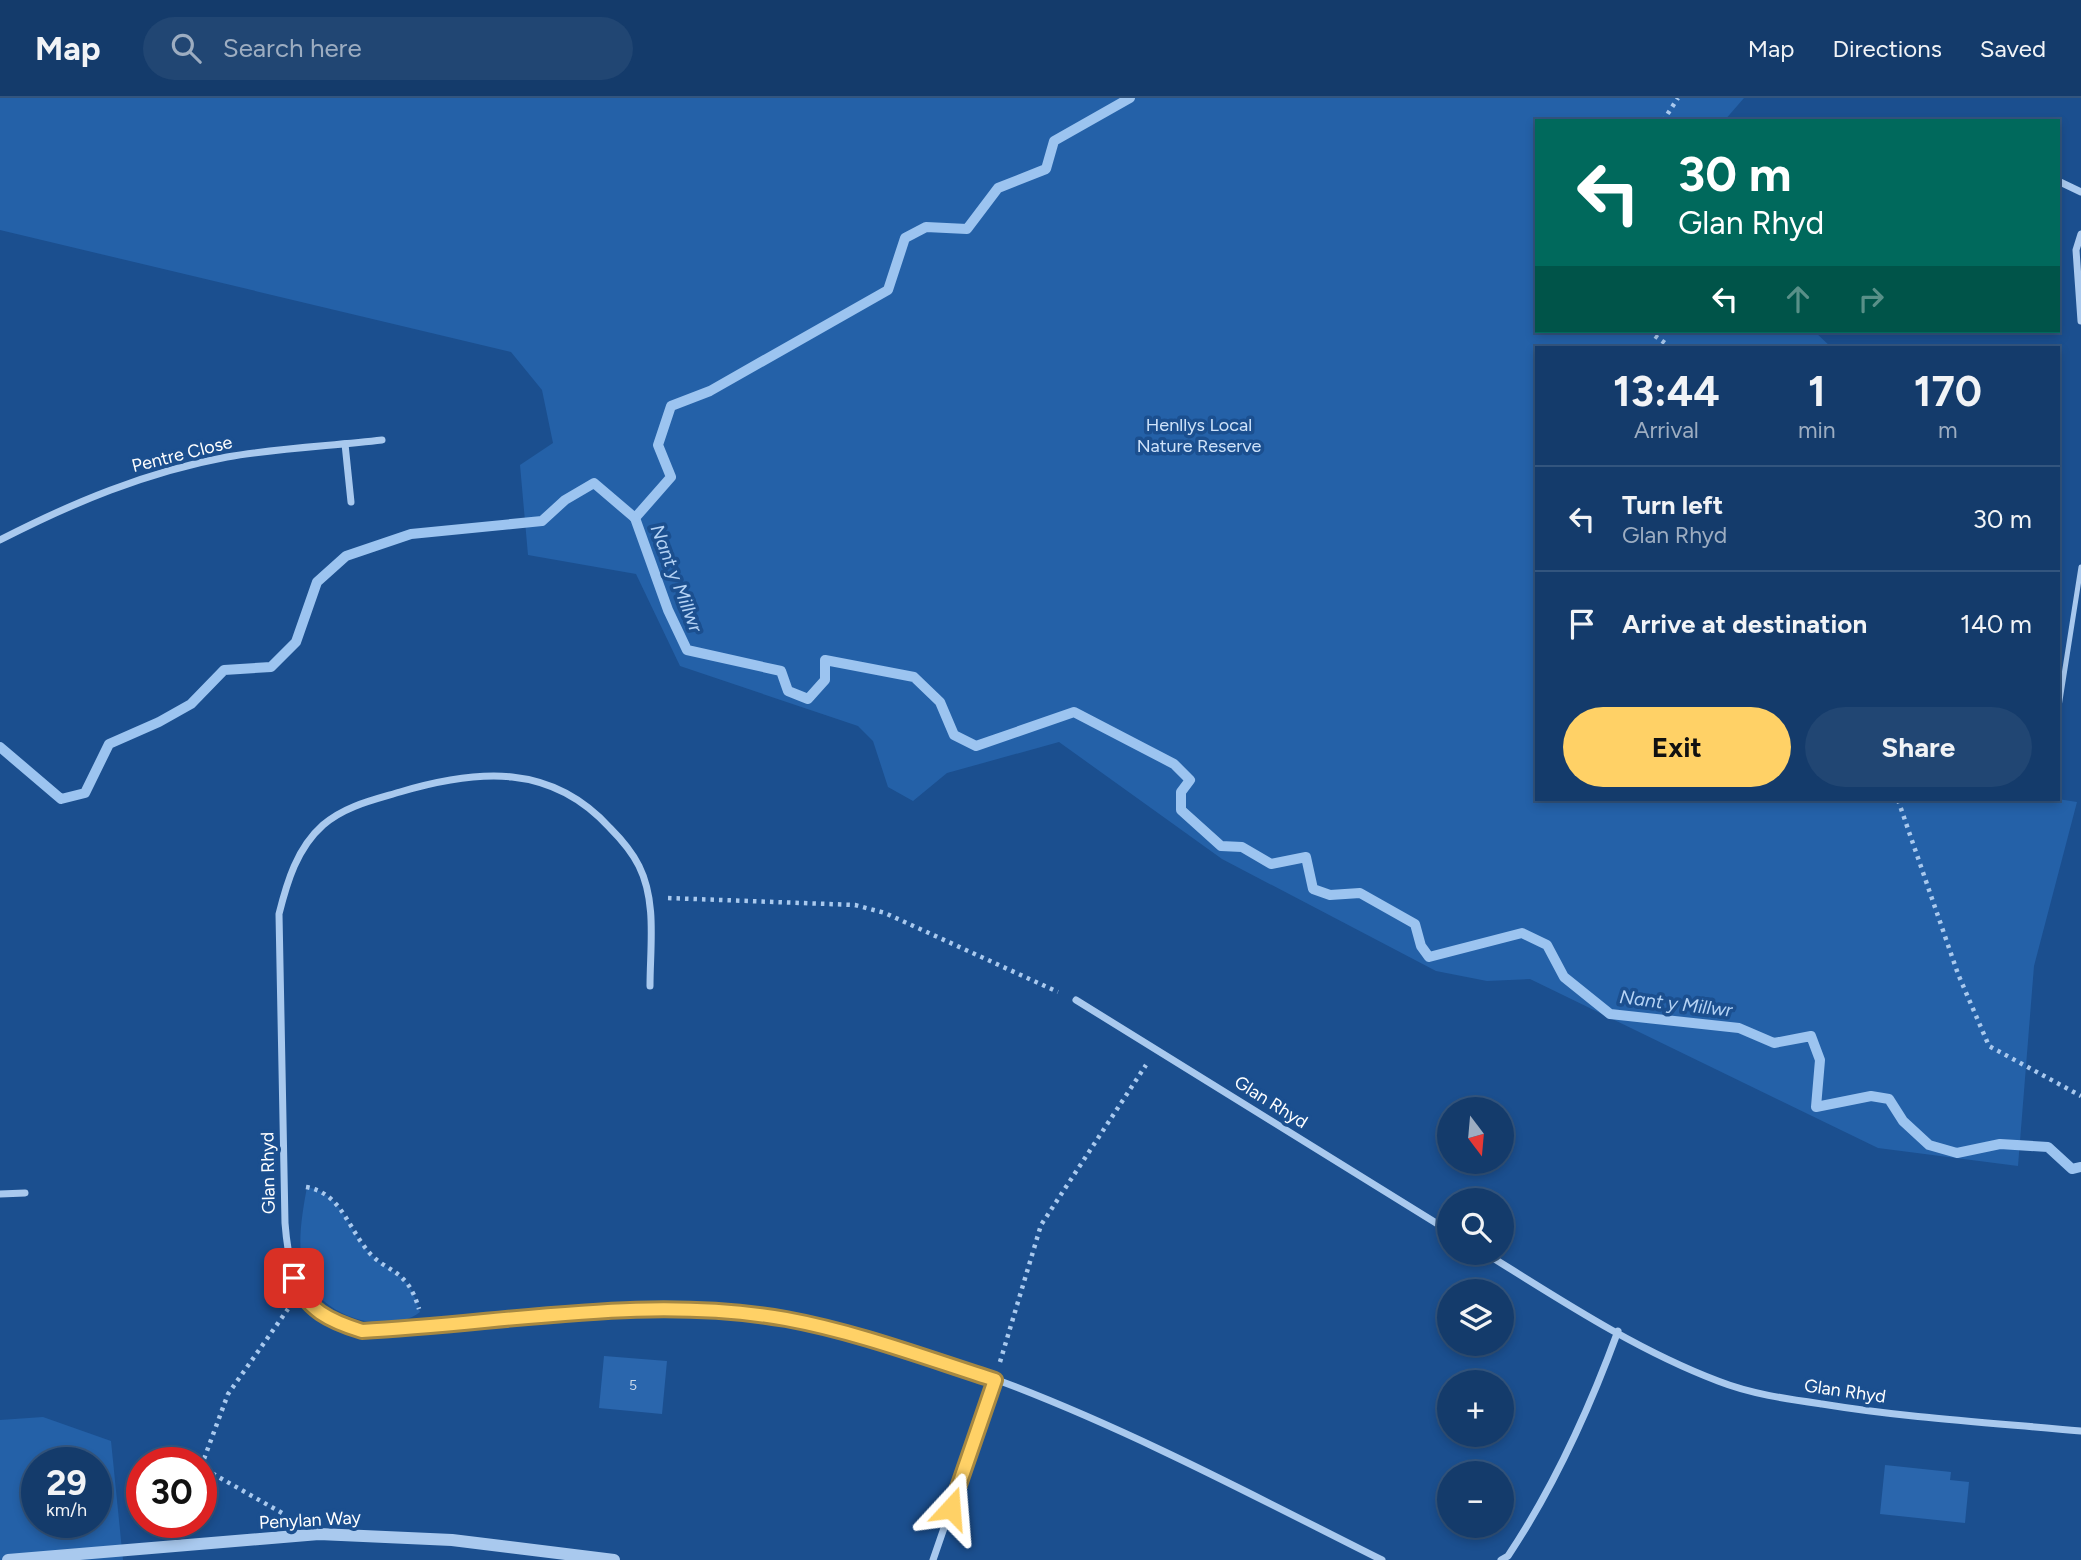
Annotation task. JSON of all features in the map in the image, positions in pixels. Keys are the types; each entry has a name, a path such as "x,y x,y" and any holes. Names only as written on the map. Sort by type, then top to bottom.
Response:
{"street":[{"path":"2060,182 2081,192"},
{"path":"2081,234 2076,250 2081,321"},
{"name":"Pentre Close","path":"0,540 75,503 166,472 226,457 382,440"},
{"path":"345,444 351,502"},
{"name":"Glan Rhyd","path":"650,986 650,897 639,865 597,814 571,793 537,780 503,776 452,779 351,807 322,826 301,852 287,882 279,914 288,1259 301,1296 327,1320 362,1331 619,1309 668,1309 783,1318 839,1330 995,1380 1148,1442 1382,1560"},
{"name":"Glan Rhyd","path":"1076,1000 1437,1224"},
{"path":"0,1194 25,1193"},
{"name":"Glan Rhyd","path":"1505,1265 1669,1360 1719,1382 1770,1396 1906,1415 2081,1431"},
{"path":"1505,1559 1535,1516 1597,1387 1618,1331"},
{"path":"933,1560 995,1380"},
{"name":"Penylan Way","path":"8,1560 319,1534 438,1539 535,1554 614,1560"}],"lane":[{"path":"2060,700 2081,566"}],"path":[{"path":"1664,119 1678,98"},
{"path":"1650,333 1669,346"},
{"path":"1898,801 1958,974 1989,1046 2081,1096"},
{"path":"650,897 855,905 885,913 1076,1000"},
{"path":"995,1380 1041,1225 1156,1049"},
{"path":"284,1186 318,1189 333,1200 344,1212 364,1247 401,1275 413,1289 424,1326"},
{"path":"301,1296 289,1308 228,1394 201,1467 319,1534"}],"green space":[{"name":"Henllys Local Nature Reserve","path":"0,98 1744,98 1726,119 1535,119 1535,333 1816,333 1830,346 1535,346 1535,801 2060,799 2077,802 2034,966 2018,1166 1878,1148 1530,979 1487,981 1436,971 1222,859 1059,742 947,773 913,801 888,787 873,741 858,726 680,666 636,574 528,555 520,465 553,443 542,390 511,352 0,230"},
{"path":"307,1187 328,1196 335,1203 365,1248 409,1286 420,1312 406,1320 372,1322 338,1311 312,1288 302,1264 300,1242"},
{"path":"43,1417 111,1441 112,1447 21,1447 21,1538 112,1538 112,1451 123,1560 0,1560 0,1420"}],"building":[{"path":"604,1356 667,1361 662,1414 599,1408"},
{"path":"1885,1465 1951,1472 1950,1480 1969,1482 1965,1523 1880,1514"}],"waterway":[{"path":"0,747 61,799 85,793 109,744 159,722 191,704 224,670 271,667 296,642 317,582 346,556 411,534 542,521 565,500 594,483 635,518 671,477 658,445 671,406 710,391 888,290 905,238 926,227 967,229 998,188 1046,169 1054,141 1130,98"},
{"name":"Nant y Millwr","path":"635,518 668,610 687,650 781,671 788,691 808,699 825,680 825,660 914,677 940,702 954,735 976,746 1074,712 1174,764 1190,780 1181,792 1181,810 1221,846 1242,847 1271,864 1306,857 1313,889 1330,895 1360,893 1415,924 1421,946 1429,957 1522,933 1547,945 1564,977 1610,1014 1739,1028 1774,1043 1811,1036 1820,1060 1816,1107 1871,1096 1889,1099 1903,1121 1929,1145 1957,1153 2000,1144 2048,1147 2072,1169 2081,1167"}],"route":[{"path":"294,1278 301,1296 327,1320 362,1331 619,1309 668,1309 783,1318 839,1330 995,1380 951,1508"}]}
